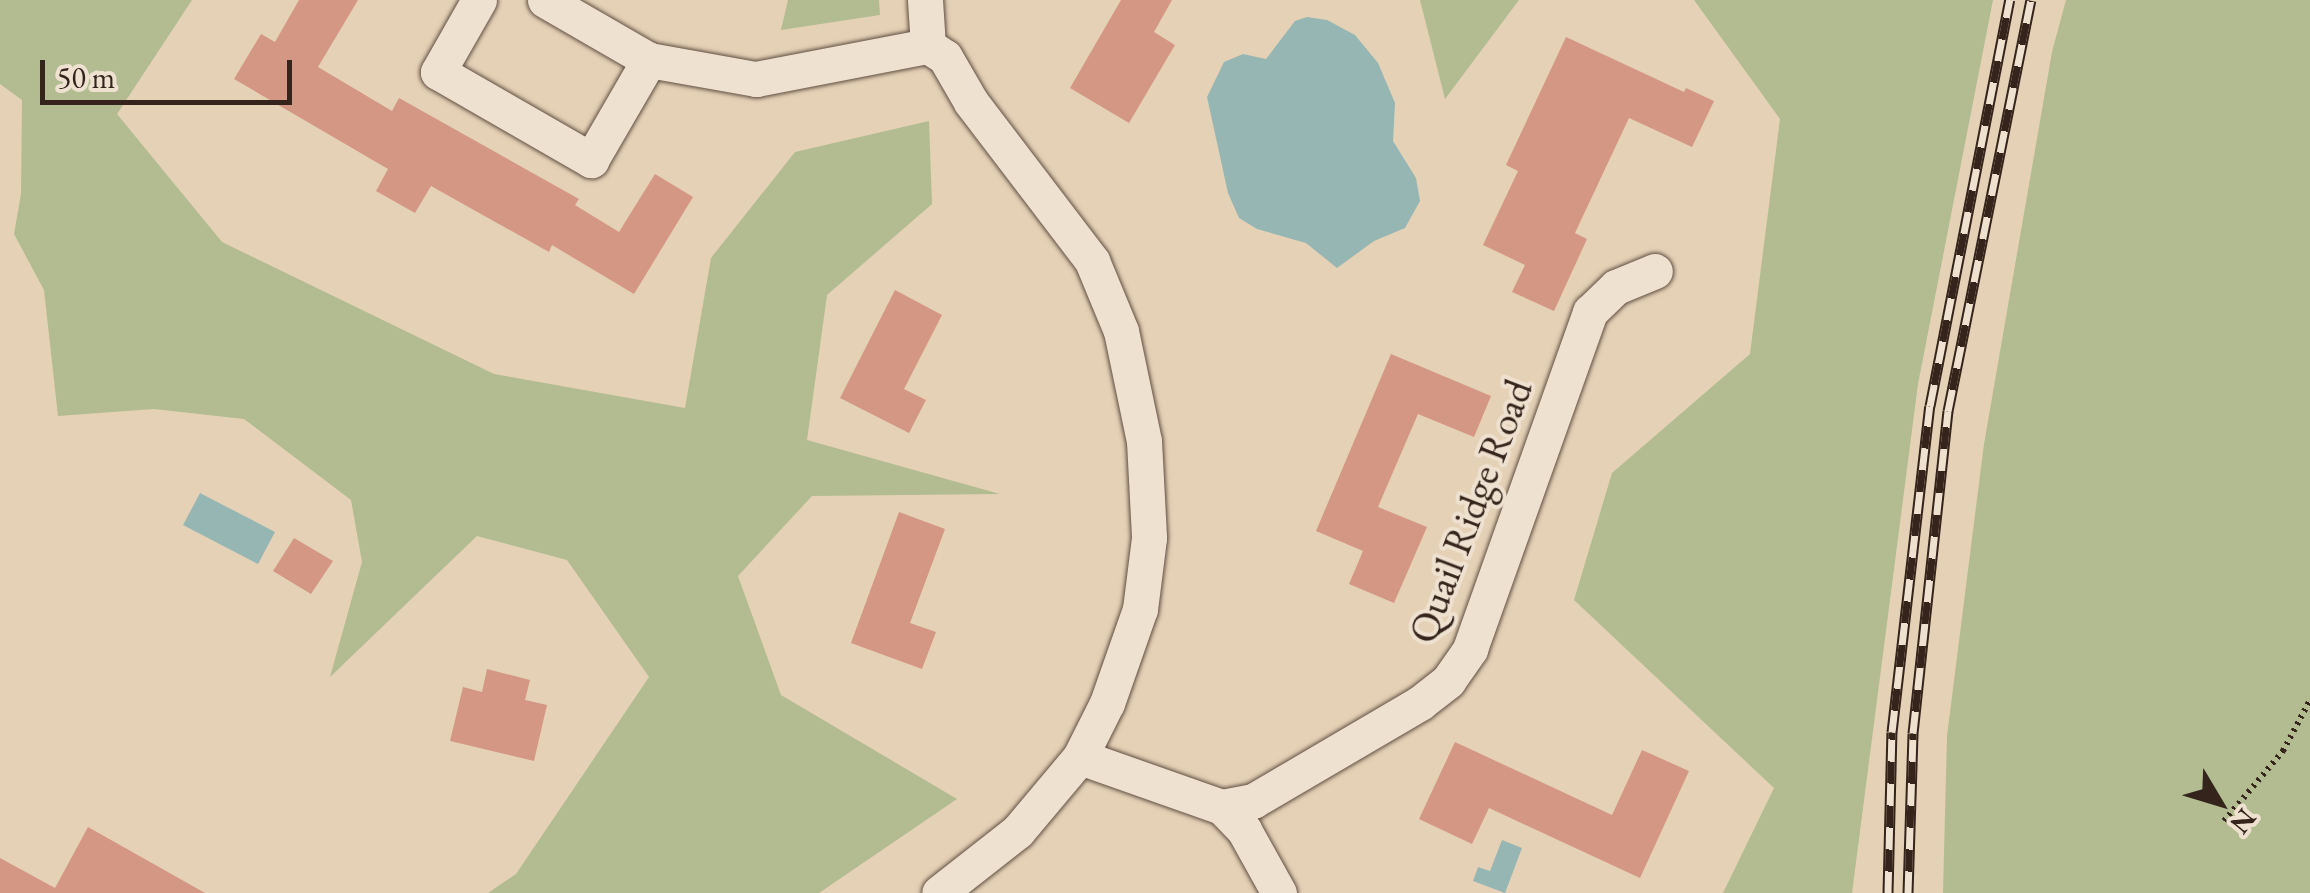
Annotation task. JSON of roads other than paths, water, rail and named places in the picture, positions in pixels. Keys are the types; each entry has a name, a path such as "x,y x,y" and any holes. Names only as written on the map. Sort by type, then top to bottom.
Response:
{"street":[{"path":"479,0 438,72 591,160 649,60"},
{"path":"545,0 649,60 756,79 928,46 945,57 972,102 1092,261 1121,331 1144,440 1149,538 1140,609 1107,703 1080,757 1018,831 939,893"},
{"path":"925,0 928,46"},
{"name":"Quail Ridge Road","path":"1222,806 1254,801 1420,703 1448,681 1470,649 1590,312 1616,287 1655,271"},
{"path":"1080,757 1222,806 1244,830 1280,893"}],"water":[{"path":"1307,17 1327,20 1355,35 1378,63 1395,103 1393,141 1416,178 1420,201 1405,228 1374,241 1337,268 1306,243 1257,229 1239,218 1228,193 1207,97 1224,62 1243,54 1266,59 1295,21"},
{"path":"200,493 275,532 258,564 183,525"},
{"path":"1502,840 1522,848 1505,893 1473,881 1478,867 1490,871"}],"railway":[{"path":"1888,893 1892,732 1930,406 2010,0"},
{"path":"1908,893 1913,733 1948,411 2031,0"}]}
